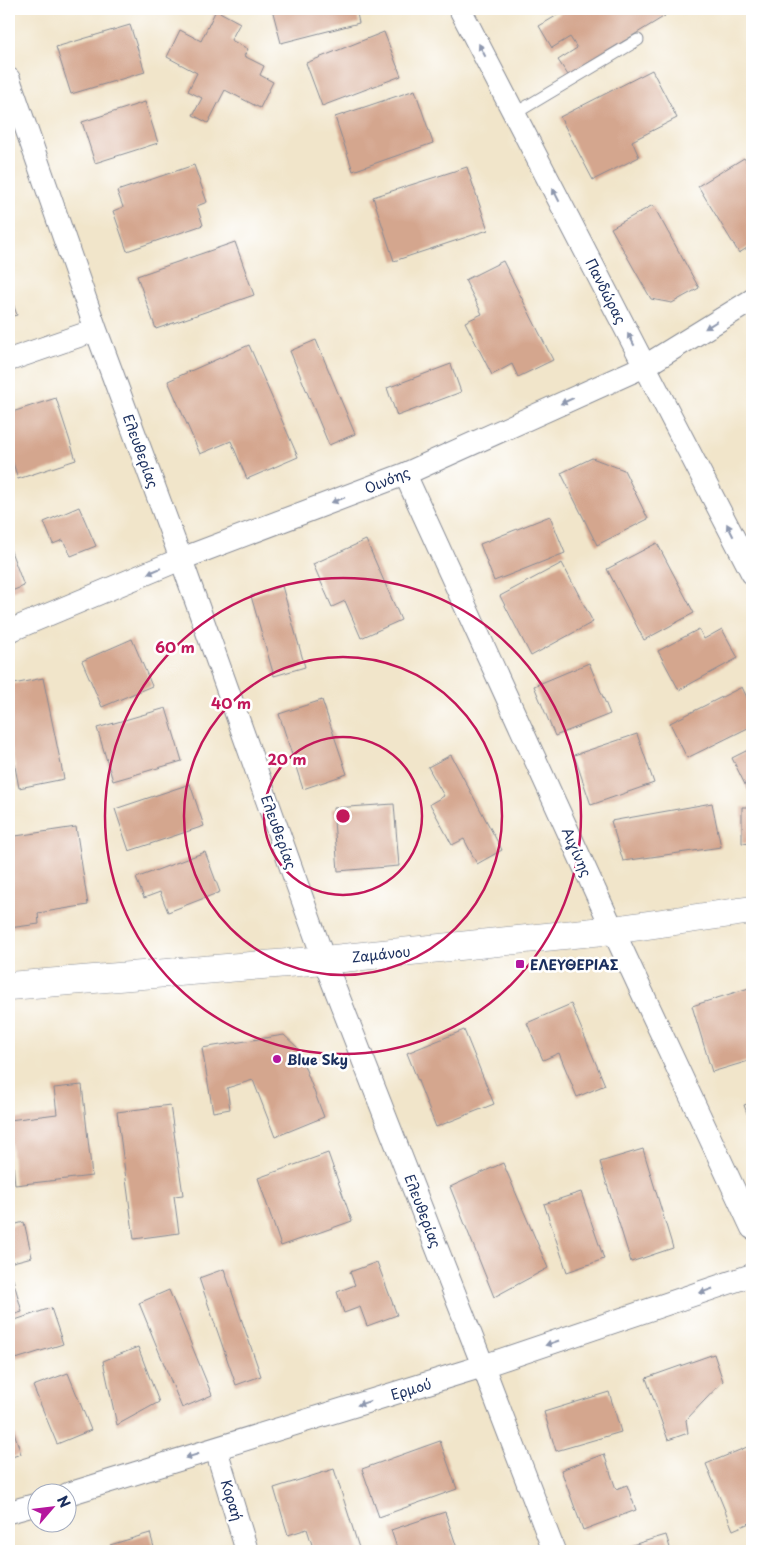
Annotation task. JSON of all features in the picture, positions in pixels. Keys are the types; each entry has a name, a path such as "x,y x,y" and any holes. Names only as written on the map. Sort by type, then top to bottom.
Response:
{"street":[{"name":"Πανδώρας","path":"460,9 752,573"},
{"name":"Ελευθερίας","path":"9,79 96,330 181,560 324,960 484,1366 554,1551"},
{"name":"Οινόης","path":"9,632 181,560 405,474 646,366 752,300"},
{"path":"9,360 96,330"},
{"name":"Αιγίνης","path":"405,474 613,930 752,1228"},
{"name":"Ζαμάνου","path":"9,986 324,960 613,930 752,910"},
{"name":"Ερμού","path":"78,1491 484,1366 752,1275"},
{"name":"Κοραή","path":"216,1449 247,1551"},
{"path":"9,1512 28,1507"}],"lane":[{"path":"514,114 638,40"}],"building":[{"path":"272,9 356,9 359,23 281,43"},
{"path":"568,9 660,9 665,16 568,75 558,60 577,48 570,37 552,48 539,26"},
{"path":"216,10 240,23 231,40 248,49 244,56 264,66 260,75 273,82 260,108 225,90 208,123 193,115 202,98 188,91 197,73 167,57 180,30 201,41"},
{"path":"130,25 145,72 71,94 56,47"},
{"path":"384,32 401,76 322,106 306,63"},
{"path":"652,70 677,118 632,141 639,157 593,180 560,117"},
{"path":"415,90 433,143 353,171 335,117"},
{"path":"145,102 158,143 95,163 82,122"},
{"path":"744,158 752,171 752,245 739,253 698,186"},
{"path":"194,165 207,202 197,206 203,225 127,251 113,211 123,207 117,191"},
{"path":"467,167 488,230 394,261 373,197"},
{"path":"653,205 699,288 672,303 651,299 611,228"},
{"path":"235,242 254,295 156,329 137,276"},
{"path":"503,261 553,360 518,377 512,364 492,375 465,322 482,314 465,280"},
{"path":"9,292 17,315 9,317"},
{"path":"316,340 355,434 329,445 290,351"},
{"path":"249,345 298,457 247,479 231,441 200,454 168,381"},
{"path":"451,364 461,392 397,416 387,388"},
{"path":"56,398 76,460 18,479 9,450 9,413"},
{"path":"592,458 624,470 648,519 597,545 561,473"},
{"path":"79,507 96,546 71,556 63,540 53,544 44,522"},
{"path":"550,516 565,553 494,581 480,544"},
{"path":"366,540 401,620 361,638 345,601 332,607 313,564"},
{"path":"657,543 694,613 644,640 607,569"},
{"path":"9,546 24,586 9,592"},
{"path":"562,563 593,622 531,656 500,596"},
{"path":"282,586 305,667 274,676 251,596"},
{"path":"699,629 704,639 722,629 738,658 679,690 658,651"},
{"path":"132,639 152,686 102,707 82,661"},
{"path":"589,663 610,714 555,736 534,686"},
{"path":"43,678 64,779 19,788 9,735 9,685"},
{"path":"742,687 752,708 752,726 687,758 670,723"},
{"path":"322,700 347,774 303,789 279,714"},
{"path":"166,708 182,761 113,781 97,728"},
{"path":"637,734 654,783 591,805 574,755"},
{"path":"752,748 752,799 732,758"},
{"path":"451,755 502,850 477,864 464,839 452,845 430,804 444,796 428,767"},
{"path":"190,784 204,826 129,851 115,809"},
{"path":"712,803 721,847 623,861 611,821"},
{"path":"394,804 399,866 338,871 333,808"},
{"path":"742,807 752,807 752,844 742,843"},
{"path":"76,827 88,905 38,913 39,924 9,928 9,837"},
{"path":"205,852 220,892 168,912 160,892 144,898 136,878"},
{"path":"752,987 752,1060 712,1072 692,1006"},
{"path":"571,1004 605,1085 577,1097 559,1053 543,1060 527,1023"},
{"path":"464,1030 494,1104 436,1127 407,1053"},
{"path":"284,1035 297,1047 324,1117 275,1137 253,1080 227,1088 230,1109 213,1112 202,1048"},
{"path":"82,1085 92,1176 15,1185 9,1120 57,1114 54,1088"},
{"path":"752,1102 752,1127 744,1105"},
{"path":"170,1105 183,1195 174,1196 179,1233 134,1239 117,1112"},
{"path":"643,1149 673,1248 631,1262 600,1162"},
{"path":"328,1153 352,1221 281,1246 258,1178"},
{"path":"503,1163 548,1268 494,1297 450,1187"},
{"path":"581,1192 604,1259 567,1272 544,1204"},
{"path":"24,1222 32,1257 9,1263 9,1226"},
{"path":"377,1262 397,1315 367,1326 360,1307 344,1313 337,1292 355,1285 350,1272"},
{"path":"224,1269 261,1376 236,1385 199,1278"},
{"path":"13,1279 22,1312 9,1316 9,1280"},
{"path":"169,1290 212,1395 182,1408 139,1303"},
{"path":"51,1308 63,1344 16,1359 9,1338 9,1322"},
{"path":"138,1347 159,1402 117,1425 103,1361"},
{"path":"714,1354 723,1381 686,1420 688,1433 668,1440 646,1378"},
{"path":"68,1373 91,1430 57,1444 33,1386"},
{"path":"609,1392 621,1432 556,1451 544,1412"},
{"path":"9,1416 21,1454 9,1458"},
{"path":"440,1441 457,1489 379,1517 362,1469"},
{"path":"752,1445 752,1522 733,1530 706,1464"},
{"path":"604,1454 616,1489 627,1485 636,1510 583,1530 561,1470"},
{"path":"334,1469 360,1551 314,1551 307,1529 288,1535 274,1488"},
{"path":"445,1512 458,1551 398,1551 391,1530"},
{"path":"150,1533 155,1551 112,1551 110,1545"},
{"path":"666,1535 671,1551 612,1551"}],"place":[{"name":"ΕΛΕΥΘΕΡΙΑΣ","path":"520,964"},
{"name":"Blue Sky","path":"277,1059"}]}
